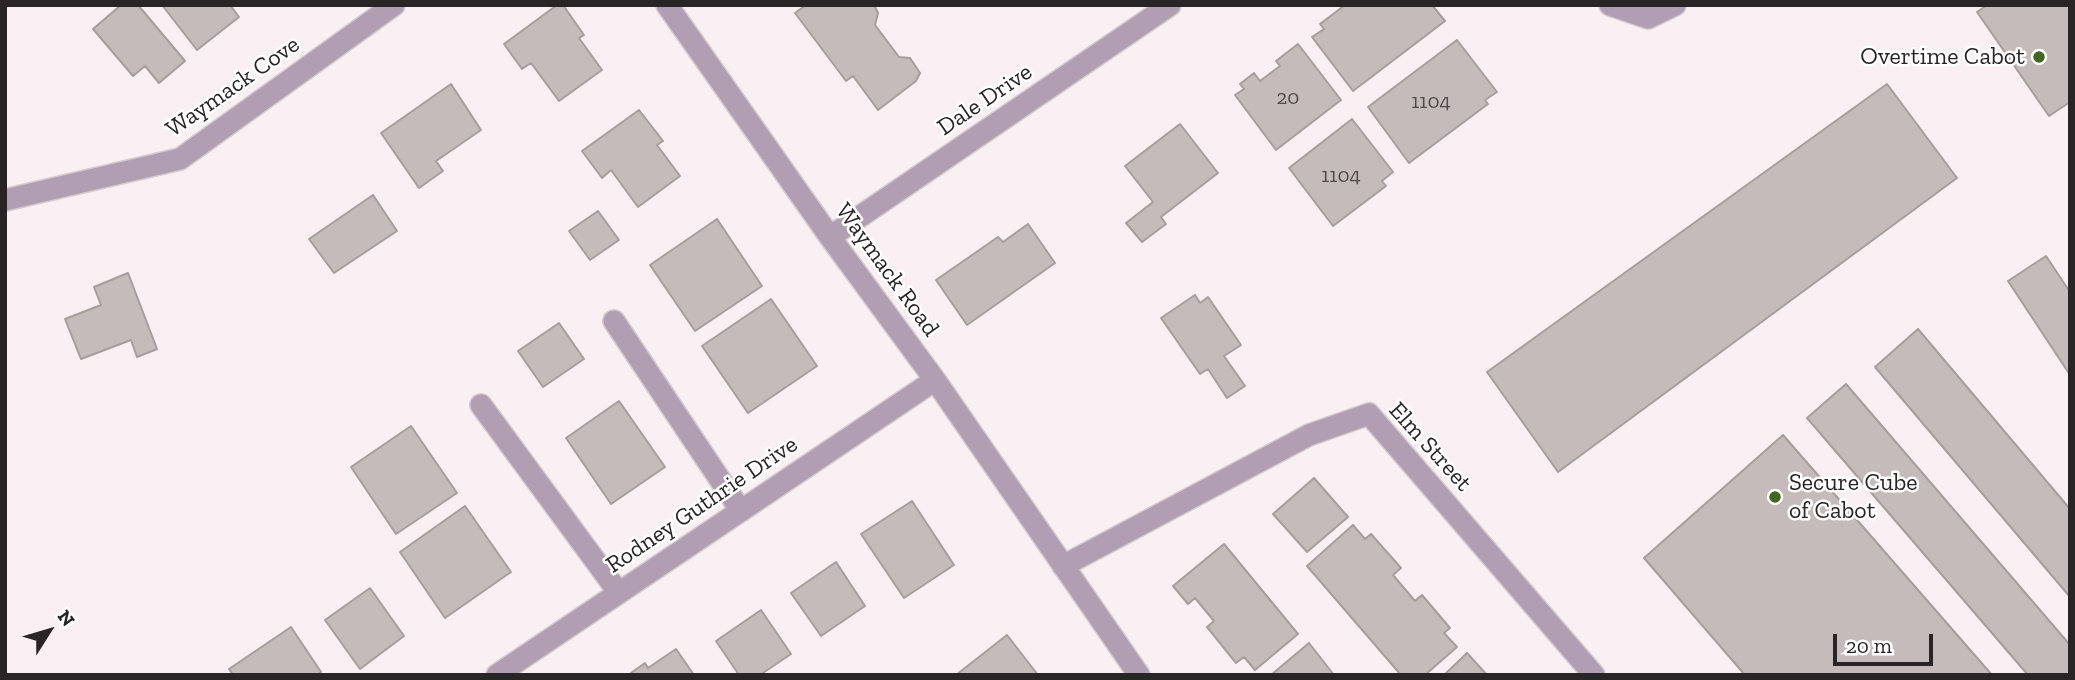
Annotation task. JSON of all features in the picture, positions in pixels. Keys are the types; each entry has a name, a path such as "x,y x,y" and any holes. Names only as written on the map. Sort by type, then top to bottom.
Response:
{"street":[{"name":"Waymack Cove","path":"5,200 180,159 394,5"},
{"name":"Waymack Road","path":"667,5 830,237 935,380 1139,675"},
{"name":"Dale Drive","path":"830,237 1170,5"},
{"path":"1610,5 1648,18 1675,5"},
{"path":"614,321 741,510"},
{"name":"Rodney Guthrie Drive","path":"497,675 935,380"},
{"path":"481,405 619,593"},
{"name":"Elm Street","path":"1063,566 1309,435 1369,414 1594,675"}],"building":[{"path":"121,5 138,5 185,61 159,83 145,66 133,76 93,29"},
{"path":"162,5 230,5 239,17 197,50"},
{"path":"557,5 563,5 584,35 579,38 602,70 559,101 531,63 522,69 504,44"},
{"path":"806,5 874,5 878,13 875,25 899,57 910,58 920,73 916,81 878,110 853,76 846,81 795,13"},
{"path":"1345,5 1432,5 1445,21 1353,91 1312,37 1324,29 1320,24"},
{"name":"Overtime Cabot","path":"1987,5 2070,5 2070,102 2049,116 1977,12"},
{"path":"1457,40 1497,92 1485,100 1488,104 1409,163 1368,107"},
{"path":"1298,44 1341,100 1276,150 1235,95 1244,89 1240,84 1254,73 1260,81 1280,66 1276,61"},
{"path":"451,84 481,130 436,161 443,171 419,188 381,133"},
{"path":"1887,84 1957,178 1558,472 1487,372"},
{"path":"639,110 663,141 657,145 680,176 638,207 611,170 602,178 582,151"},
{"path":"1352,119 1393,172 1382,181 1386,186 1333,226 1289,168"},
{"path":"1180,124 1218,173 1161,217 1166,224 1142,242 1126,223 1153,202 1125,166"},
{"path":"373,195 397,231 334,273 309,239"},
{"path":"598,211 619,240 590,260 569,231"},
{"path":"717,219 762,286 695,331 650,265"},
{"path":"1028,224 1055,263 967,325 936,280 998,237 1003,242"},
{"path":"2046,256 2070,292 2070,375 2008,281"},
{"path":"128,273 157,349 137,357 131,340 81,359 65,319 101,305 94,287"},
{"path":"1195,295 1200,303 1208,297 1241,345 1224,356 1245,386 1227,398 1208,369 1200,374 1161,318"},
{"path":"771,299 817,366 748,413 702,346"},
{"path":"559,323 584,359 543,387 518,351"},
{"path":"1918,329 2070,509 2070,597 1875,367"},
{"path":"1846,384 2070,645 2070,675 2028,675 1807,418"},
{"path":"619,401 665,467 611,504 566,438"},
{"path":"411,426 457,493 396,534 351,467"},
{"name":"Secure Cube of Cabot","path":"1783,435 1992,675 1745,675 1644,558"},
{"path":"1314,478 1348,517 1307,552 1273,514"},
{"path":"912,501 954,565 904,598 861,534"},
{"path":"465,506 511,572 445,618 400,552"},
{"path":"1353,525 1365,539 1371,534 1401,568 1393,575 1415,601 1422,595 1450,628 1444,633 1457,647 1425,675 1401,675 1307,566"},
{"path":"1224,544 1298,634 1255,670 1244,657 1236,663 1207,627 1214,621 1195,598 1188,604 1173,586"},
{"path":"836,562 865,606 821,636 791,593"},
{"path":"370,588 404,636 360,669 325,620"},
{"path":"761,610 791,654 760,675 739,675 716,641"},
{"path":"291,627 321,672 317,675 233,675 229,669"},
{"path":"1007,635 1038,675 956,675"},
{"path":"1309,643 1334,675 1271,675"},
{"path":"676,649 694,675 628,675 645,663 648,668"},
{"path":"1467,653 1487,675 1444,675"}],"place":[{"name":"Overtime Cabot","path":"2039,57"},
{"name":"Secure Cube of Cabot","path":"1775,497"}]}
